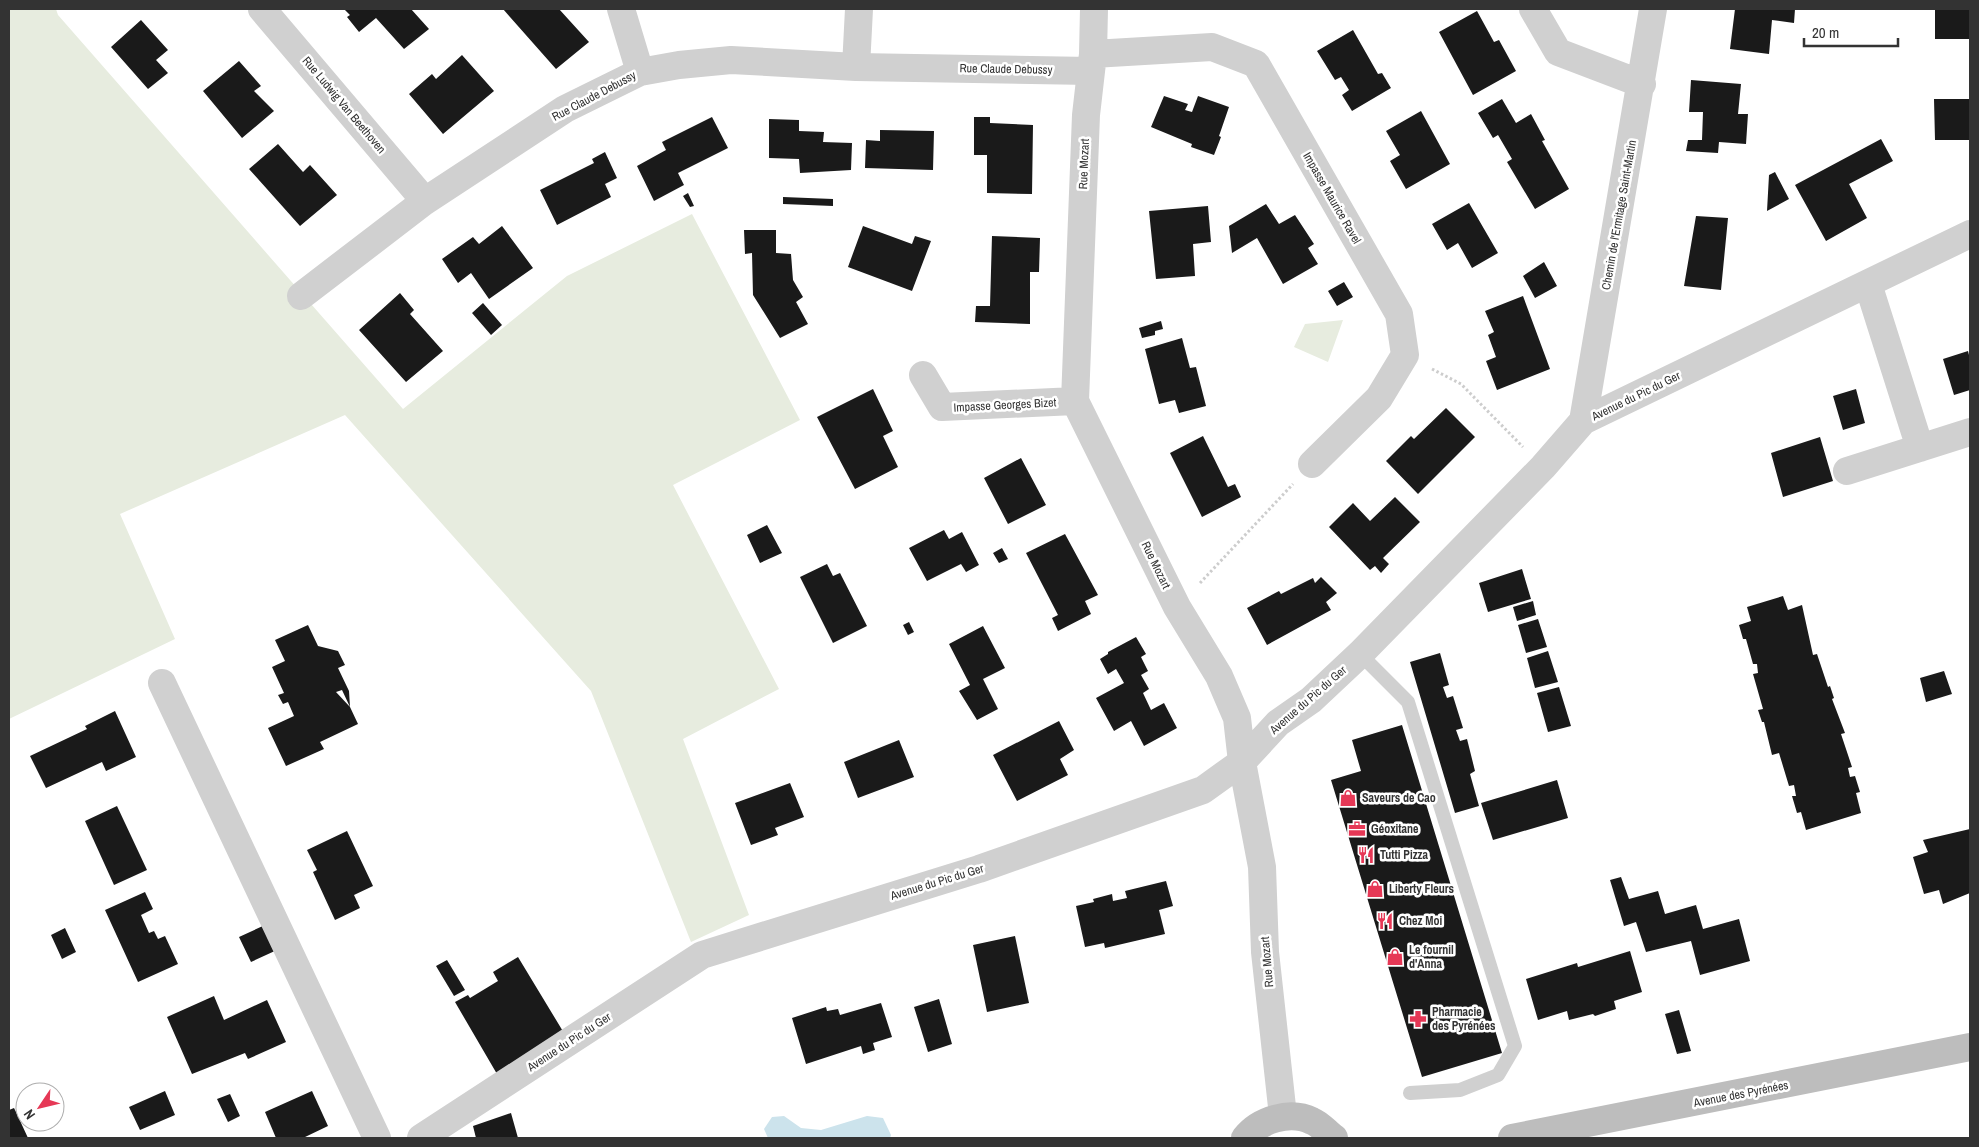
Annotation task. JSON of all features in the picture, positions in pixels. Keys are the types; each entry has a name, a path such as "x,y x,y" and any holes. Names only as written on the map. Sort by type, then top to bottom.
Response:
{"main road":[{"name":"Avenue des Pyrénées","path":"1512,1138 1970,1047"},
{"path":"1245,1138 1254,1127 1284,1116 1312,1121 1334,1138"}],"street":[{"name":"Rue Ludwig Van Beethoven","path":"262,9 425,200"},
{"path":"621,9 640,72"},
{"path":"856,67 859,9"},
{"name":"Rue Mozart","path":"1094,9 1092,62 1086,115 1075,401 1177,607 1219,676 1237,718 1242,762 1262,867 1266,960 1284,1116"},
{"path":"1533,9 1558,52 1642,84"},
{"name":"Chemin de l'Ermitage Saint-Martin","path":"1583,421 1642,84 1653,9"},
{"name":"Impasse Maurice Ravel","path":"1092,62 1212,47 1256,64 1399,314 1405,355"},
{"name":"Rue Claude Debussy","path":"302,296 425,200 565,110 640,72 679,65 732,60 856,67 1092,62"},
{"name":"Avenue du Pic du Ger","path":"421,1138 702,955 980,869 1203,790 1242,762 1278,723 1311,700 1360,654 1543,467 1583,421 1970,234"},
{"path":"1868,284 1920,448"},
{"path":"1312,464 1379,398 1405,355"},
{"name":"Impasse Georges Bizet","path":"923,375 942,408 1075,401"},
{"path":"1847,471 1970,432"},
{"path":"162,682 377,1138"}],"lane":[{"path":"1360,654 1408,702 1515,1046 1498,1075 1460,1090 1410,1093"}],"path":[{"path":"1405,355 1461,384 1543,467"},
{"path":"1177,607 1312,464"}],"shaded area":[{"path":"9,9 56,9 58,15 403,409 567,276 692,214 800,420 673,485 779,689 683,739 749,915 691,942 591,691 345,415 120,514 175,639 9,719"},
{"path":"1343,320 1328,362 1294,347 1305,324"}],"water":[{"path":"784,1116 801,1128 821,1130 867,1116 883,1118 891,1135 890,1138 768,1138 764,1129 772,1117"}],"building":[{"path":"344,9 411,9 429,29 404,49 376,18 359,32 347,17 350,15"},
{"path":"503,9 559,9 589,42 556,69"},
{"path":"1735,9 1795,9 1794,23 1772,20 1769,54 1730,49"},
{"path":"1935,9 1970,9 1970,39 1935,39"},
{"path":"1477,11 1494,42 1499,40 1516,71 1473,95 1439,32"},
{"path":"141,20 168,50 156,60 168,73 148,89 111,47"},
{"path":"1353,30 1378,74 1382,73 1391,88 1352,111 1342,95 1349,90 1341,77 1335,80 1317,51"},
{"path":"462,55 494,91 443,134 409,94 432,74 436,79"},
{"path":"239,61 261,86 254,91 274,111 242,138 203,91"},
{"path":"1691,80 1741,84 1738,114 1748,114 1746,144 1719,142 1718,153 1686,151 1688,140 1702,140 1703,112 1689,112"},
{"path":"1164,96 1188,104 1185,110 1192,112 1198,96 1229,107 1214,155 1191,147 1192,144 1151,127"},
{"path":"1502,99 1516,123 1531,114 1545,140 1542,141 1569,189 1535,209 1507,162 1512,159 1498,135 1493,138 1478,113"},
{"path":"1934,99 1970,99 1970,140 1935,140"},
{"path":"1421,111 1450,164 1406,189 1390,161 1400,155 1386,131"},
{"path":"712,117 728,148 678,173 684,185 654,201 637,166 666,150 662,142"},
{"path":"974,117 990,117 990,123 1033,125 1032,194 987,193 987,155 974,155"},
{"path":"769,119 799,120 799,131 824,132 823,142 852,143 851,170 800,173 799,159 769,158"},
{"path":"880,130 934,131 933,170 865,168 866,140 880,141"},
{"path":"1881,139 1893,161 1849,184 1867,218 1826,241 1795,185"},
{"path":"278,144 303,172 310,165 337,195 300,226 249,169"},
{"path":"605,152 617,178 605,184 611,197 557,225 540,190 594,163 592,159"},
{"path":"1775,172 1789,199 1767,211 1769,175"},
{"path":"688,193 694,206 690,207 683,196"},
{"path":"783,197 833,199 833,206 783,204"},
{"path":"1469,203 1498,253 1472,268 1458,243 1447,250 1432,224"},
{"path":"1266,204 1279,224 1295,215 1314,244 1308,248 1318,264 1283,284 1257,238 1232,253 1229,226"},
{"path":"1208,206 1211,242 1193,244 1195,276 1156,279 1149,211"},
{"path":"1696,216 1728,218 1721,290 1684,286"},
{"path":"502,226 533,268 489,299 471,273 458,283 442,259 473,237 479,244"},
{"path":"863,226 912,244 915,236 931,241 912,291 848,267"},
{"path":"744,230 776,230 776,253 791,254 793,280 803,297 796,302 808,324 780,338 753,295 752,253 745,254"},
{"path":"992,236 1040,238 1039,272 1030,272 1030,324 975,322 976,306 990,306"},
{"path":"1544,262 1557,286 1535,298 1523,276"},
{"path":"1344,282 1353,297 1337,306 1328,291"},
{"path":"400,293 414,310 410,314 443,351 406,382 359,330"},
{"path":"1523,296 1550,369 1497,390 1486,361 1496,357 1488,335 1494,332 1485,311"},
{"path":"483,303 502,325 491,335 472,313"},
{"path":"1161,321 1163,329 1155,331 1155,335 1142,338 1139,328"},
{"path":"1182,338 1190,368 1196,367 1206,406 1179,413 1175,400 1159,404 1145,349"},
{"path":"1968,351 1970,359 1970,390 1954,395 1943,359"},
{"path":"873,389 893,431 883,436 898,467 855,489 817,417"},
{"path":"1856,389 1865,423 1843,430 1833,396"},
{"path":"1446,408 1475,437 1418,494 1386,461 1411,436 1414,439"},
{"path":"1203,436 1228,487 1235,484 1241,497 1202,517 1170,453"},
{"path":"1820,437 1833,481 1783,497 1771,453"},
{"path":"1021,458 1046,505 1008,524 984,478"},
{"path":"1395,497 1420,522 1383,558 1389,564 1381,573 1375,566 1370,570 1329,527 1353,503 1370,521"},
{"path":"767,525 782,553 760,563 747,535"},
{"path":"944,530 949,539 962,532 979,565 966,572 961,564 927,581 909,548"},
{"path":"1065,534 1098,595 1085,601 1091,614 1058,631 1052,618 1058,615 1026,553"},
{"path":"1002,548 1008,559 999,563 993,553"},
{"path":"827,564 833,576 840,573 867,626 833,643 800,577"},
{"path":"1522,569 1531,599 1488,612 1479,583"},
{"path":"1321,577 1337,593 1326,602 1331,610 1267,645 1247,608 1279,591 1281,594 1313,578 1315,583"},
{"path":"1783,596 1788,610 1802,605 1813,655 1817,654 1828,687 1830,686 1834,698 1832,699 1845,733 1841,734 1852,767 1848,768 1850,777 1855,776 1860,792 1856,793 1861,813 1806,830 1801,812 1797,813 1792,796 1796,796 1794,785 1789,786 1779,753 1772,755 1764,722 1762,722 1758,710 1763,709 1753,674 1758,673 1757,664 1753,664 1746,639 1743,639 1739,625 1751,621 1747,607"},
{"path":"1533,601 1536,615 1517,621 1513,607"},
{"path":"1538,619 1547,647 1526,653 1518,625"},
{"path":"909,622 914,632 908,635 903,625"},
{"path":"308,625 318,646 338,651 345,665 338,668 349,691 350,707 358,724 320,742 324,749 286,766 268,728 294,716 288,702 283,704 278,695 284,693 272,667 285,661 275,640","holes":["342,690 350,707 336,692"]},
{"path":"983,626 1005,668 983,679 998,709 977,720 959,691 970,685 949,644"},
{"path":"1136,637 1146,654 1141,657 1148,671 1141,675 1149,689 1143,693 1151,710 1164,703 1177,728 1144,746 1131,721 1114,731 1096,698 1124,683 1116,669 1108,674 1100,659 1108,654 1108,652"},
{"path":"1548,651 1558,682 1535,688 1527,658"},
{"path":"1440,653 1449,685 1443,687 1447,698 1453,696 1463,728 1456,730 1460,741 1467,739 1475,771 1470,774 1479,806 1455,813 1410,662"},
{"path":"1944,671 1952,694 1926,702 1920,678"},
{"path":"1559,687 1571,726 1548,732 1537,693"},
{"path":"115,711 136,757 106,771 102,762 46,788 30,756 87,729 85,726"},
{"path":"1059,721 1074,750 1060,759 1068,775 1017,801 993,755"},
{"path":"1402,725 1502,1053 1422,1077 1331,780 1361,771 1352,740"},
{"path":"899,740 914,777 858,798 844,762"},
{"path":"1557,780 1568,818 1493,840 1481,803"},
{"path":"790,783 804,817 775,828 778,835 751,845 735,803"},
{"path":"117,806 147,870 114,885 85,821"},
{"path":"1970,829 1970,893 1943,904 1939,890 1924,894 1913,857 1928,852 1923,840"},
{"path":"347,831 373,886 354,895 360,908 335,920 313,872 317,870 307,850"},
{"path":"1621,877 1629,899 1658,891 1665,914 1696,905 1703,929 1739,919 1750,961 1700,975 1691,941 1646,952 1636,922 1624,926 1610,880"},
{"path":"1166,881 1173,906 1159,910 1165,934 1105,948 1104,943 1085,947 1076,906 1094,902 1093,899 1112,894 1113,901 1127,898 1125,891"},
{"path":"145,892 153,909 141,915 149,933 154,931 158,939 165,936 178,964 138,982 105,910"},
{"path":"265,925 277,950 251,962 239,937"},
{"path":"65,928 76,952 62,959 51,935"},
{"path":"1015,936 1029,1003 987,1012 973,945"},
{"path":"1630,951 1642,992 1614,1001 1616,1009 1595,1016 1593,1014 1569,1020 1567,1011 1538,1020 1526,979 1577,963 1578,967"},
{"path":"518,957 564,1033 497,1074 455,1002 468,995 470,998 498,981 493,972"},
{"path":"447,960 465,990 454,996 436,966"},
{"path":"214,996 224,1020 267,1000 286,1042 248,1059 245,1053 192,1074 167,1017"},
{"path":"939,999 952,1044 928,1052 914,1007"},
{"path":"881,1003 892,1037 873,1043 875,1050 863,1054 861,1046 806,1064 792,1018 826,1007 827,1011 838,1009 840,1015"},
{"path":"1679,1010 1691,1051 1677,1054 1665,1014"},
{"path":"165,1091 175,1115 140,1130 129,1107"},
{"path":"312,1091 328,1126 303,1138 276,1138 265,1112"},
{"path":"230,1094 240,1116 228,1122 217,1099"},
{"path":"14,1108 15,1110 15,1132 25,1132 28,1138 9,1138 9,1110"},
{"path":"511,1113 518,1138 476,1138 473,1126"}],"place":[{"name":"Saveurs de Cao","path":"1348,798"},
{"name":"Géoxitane","path":"1357,829"},
{"name":"Tutti Pizza","path":"1366,855"},
{"name":"Liberty Fleurs","path":"1375,889"},
{"name":"Chez Moi","path":"1385,921"},
{"name":"Le fournil d'Anna","path":"1395,957"},
{"name":"Pharmacie des Pyrénées","path":"1418,1019"}]}
